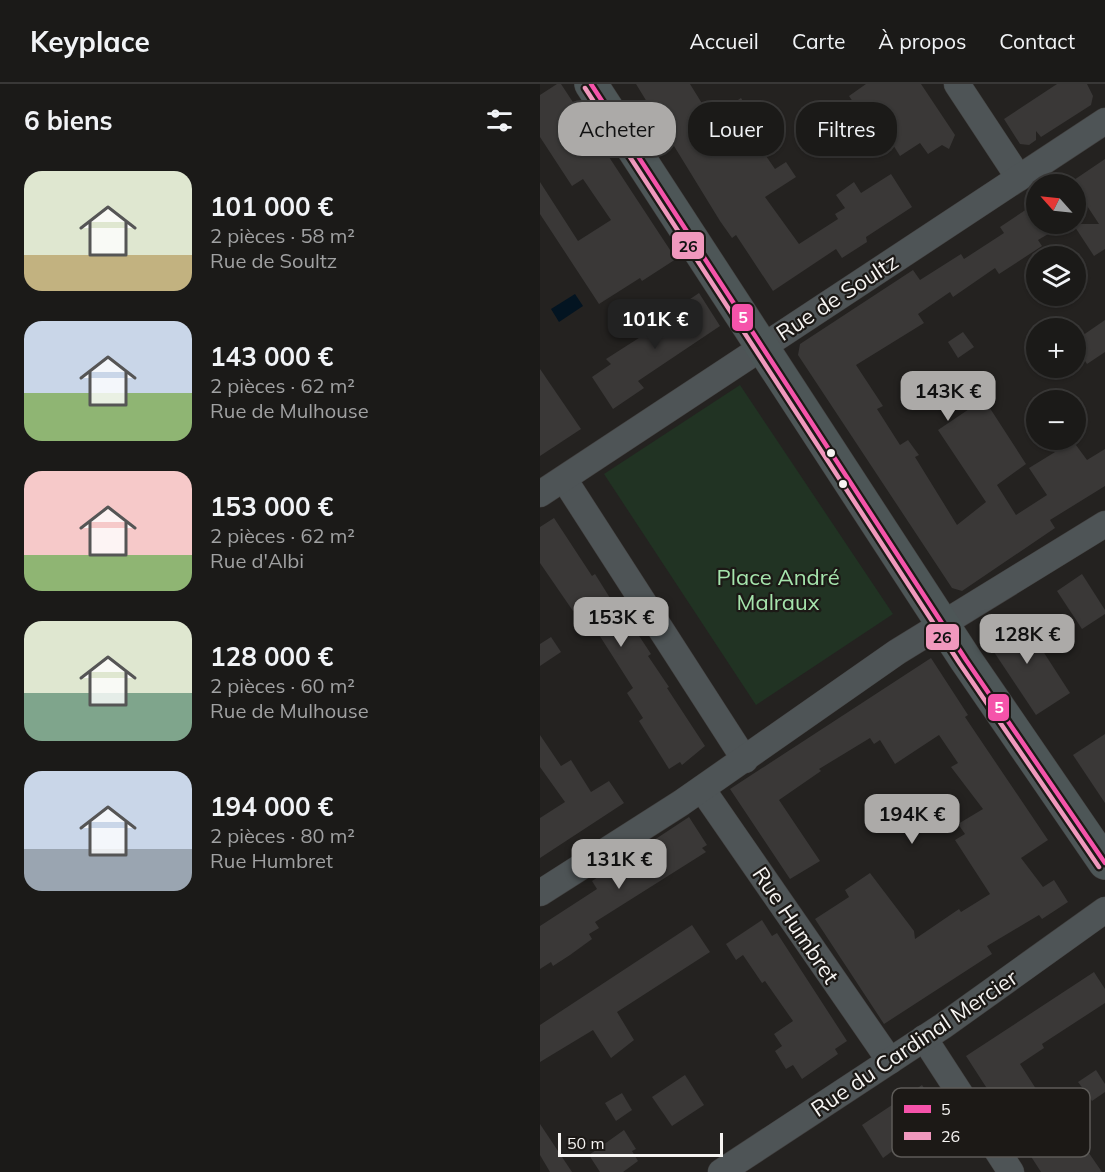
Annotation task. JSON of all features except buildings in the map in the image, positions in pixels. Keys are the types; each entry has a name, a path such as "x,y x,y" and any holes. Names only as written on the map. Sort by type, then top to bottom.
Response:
{"street":[{"path":"591,84 942,623 1105,863"},
{"path":"957,84 1019,178"},
{"name":"Rue de Soultz","path":"540,494 1105,121"},
{"path":"564,479 745,760"},
{"path":"540,893 702,789 942,623 1105,524"},
{"name":"Rue Humbret","path":"702,789 890,1061"},
{"name":"Rue du Cardinal Mercier","path":"731,1169 924,1038 1105,910"},
{"path":"924,1038 956,1088"},
{"path":"1001,1157 1011,1172"}],"green space":[{"name":"Place André Malraux","path":"740,385 893,614 756,705 604,474"}],"water":[{"path":"575,294 583,306 559,322 551,309"}],"transit line":[{"name":"5","path":"591,84 966,660 1105,863"},
{"name":"26","path":"585,88 960,664 1099,867"}]}
